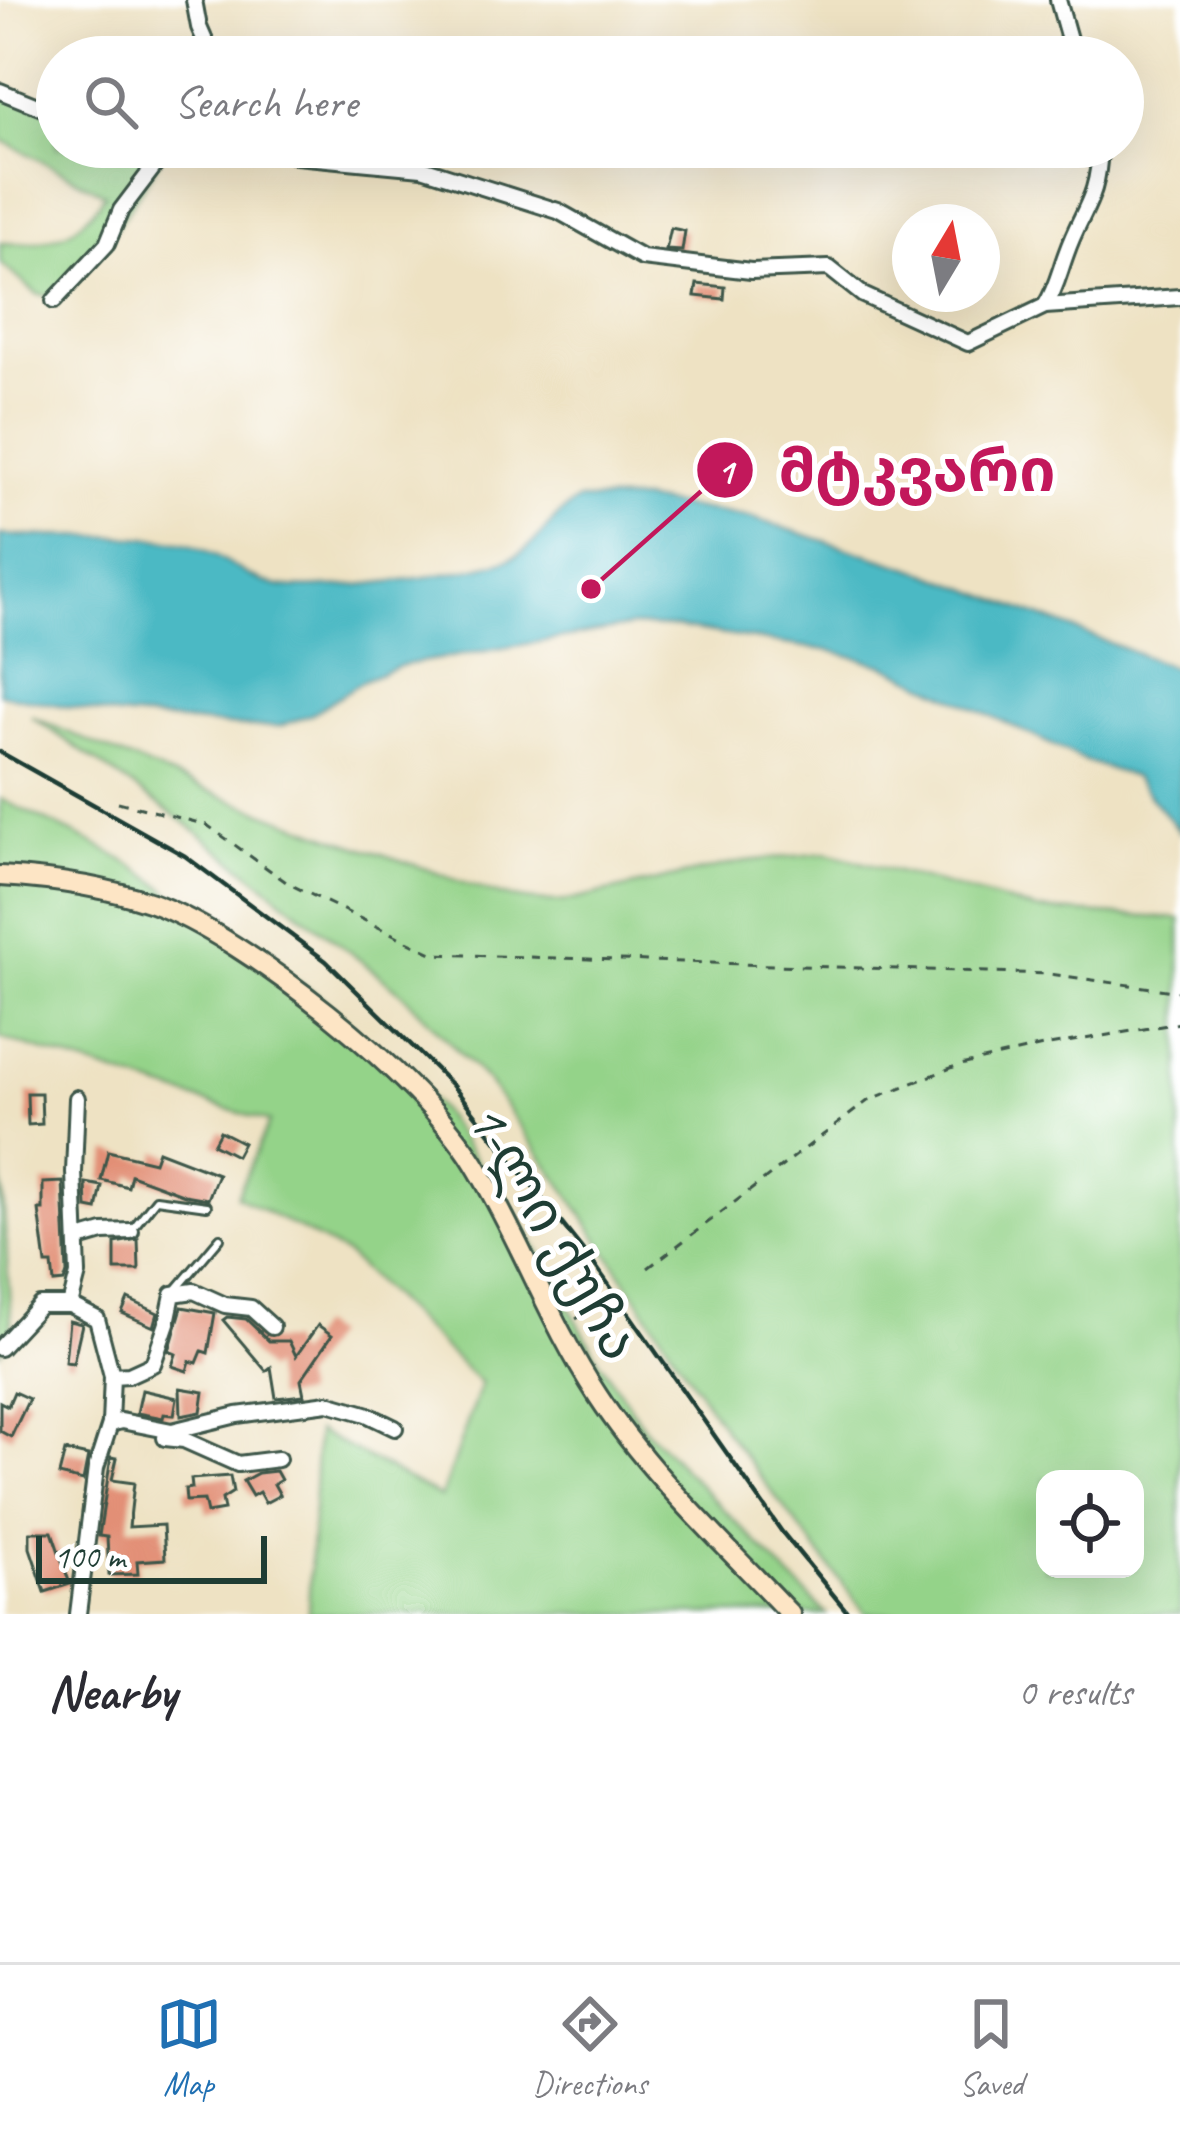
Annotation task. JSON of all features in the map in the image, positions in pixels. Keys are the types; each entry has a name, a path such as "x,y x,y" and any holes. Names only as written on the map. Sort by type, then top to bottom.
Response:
{"main road":[{"name":"1-ლი ქუჩა","path":"0,876 100,889 152,904 202,926 253,958 433,1110 473,1162 598,1397 650,1467 790,1614"}],"street":[{"path":"194,0 203,36"},
{"path":"1058,0 1068,36"},
{"path":"0,91 36,106"},
{"path":"54,301 107,244 121,210 153,168"},
{"path":"422,168 558,212 642,258 751,271 829,268 863,295 968,344 1045,306 1180,297"},
{"path":"1045,306 1098,186 1099,168"},
{"path":"70,1305 79,1274 74,1172 77,1098"},
{"path":"79,1239 131,1231"},
{"path":"112,1376 129,1376 153,1364 173,1294 194,1291 225,1305 251,1307 272,1327"},
{"path":"0,1348 40,1305 70,1305 97,1319 112,1376 116,1423 96,1468 78,1614"},
{"path":"116,1423 172,1431 237,1415 328,1403 395,1428"},
{"path":"116,1423 158,1438 184,1439 238,1464 278,1459"}],"lane":[{"path":"131,1231 156,1198 207,1206"},
{"path":"173,1294 220,1238"}],"path":[{"path":"118,802 207,825 289,884 434,954 1050,974 1180,992"},
{"path":"649,1268 869,1100 956,1066 1180,1023"}],"green space":[{"path":"0,91 36,106 36,158 0,139"},
{"path":"55,168 154,168 99,250 49,296 37,294 0,263 0,243 34,243 61,235 84,220 105,194"},
{"path":"31,716 266,813 487,891 526,900 568,901 746,861 827,853 1037,910 1180,919 1180,1614 866,1614 726,1432 572,1199 488,1082 402,993 187,824"},
{"path":"0,799 146,874 183,906 323,999 438,1107 530,1237 600,1362 645,1429 826,1614 308,1614 317,1431 441,1497 481,1384 346,1254 237,1196 269,1122 0,1038"},
{"path":"0,1147 12,1340 0,1353"}],"water":[{"path":"579,500 641,500 749,517 927,573 1180,670 1180,832 1134,777 1088,762 884,665 832,651 673,627 633,626 403,665 366,679 310,715 280,726 118,716 0,694 0,535 175,541 203,549 274,585 355,585 430,576 511,558"}],"building":[{"path":"671,228 685,231 682,251 666,250"},
{"path":"697,284 725,287 724,299 695,296"},
{"path":"27,1093 41,1093 42,1124 28,1125"},
{"path":"220,1131 243,1143 236,1156 213,1144"},
{"path":"108,1151 154,1162 158,1151 218,1174 208,1199 131,1175 128,1187 101,1180"},
{"path":"63,1182 67,1273 64,1282 54,1283 52,1264 46,1264 39,1210 43,1210 43,1183"},
{"path":"86,1183 102,1186 97,1210 87,1208"},
{"path":"138,1239 139,1270 115,1270 115,1243"},
{"path":"128,1299 158,1313 154,1327 122,1313"},
{"path":"182,1307 215,1313 208,1353 202,1351 197,1363 190,1361 187,1371 172,1366 176,1354 169,1351"},
{"path":"246,1319 269,1341 289,1341 296,1356 318,1325 332,1335 301,1380 304,1395 276,1398 271,1367 266,1371 223,1320"},
{"path":"69,1321 82,1324 73,1363 65,1362"},
{"path":"180,1388 204,1392 201,1412 181,1416"},
{"path":"142,1390 177,1398 174,1415 137,1413"},
{"path":"14,1392 29,1399 11,1437 0,1431 0,1402 8,1406"},
{"path":"65,1451 88,1456 83,1481 59,1475"},
{"path":"111,1457 117,1458 112,1480 134,1483 129,1527 163,1525 165,1559 137,1561 138,1574 109,1575 107,1537 99,1536"},
{"path":"276,1471 281,1480 274,1484 280,1495 265,1503 259,1492 252,1496 243,1481"},
{"path":"230,1476 233,1492 222,1499 224,1510 207,1513 204,1500 186,1501 185,1489 192,1488 191,1479"},
{"path":"30,1532 52,1532 70,1584 45,1592 30,1548"}],"railway":[{"path":"0,752 185,856 326,961 452,1085 597,1268 782,1532 849,1614"}],"place":[{"name":"მტკვარი","path":"591,589"}]}
